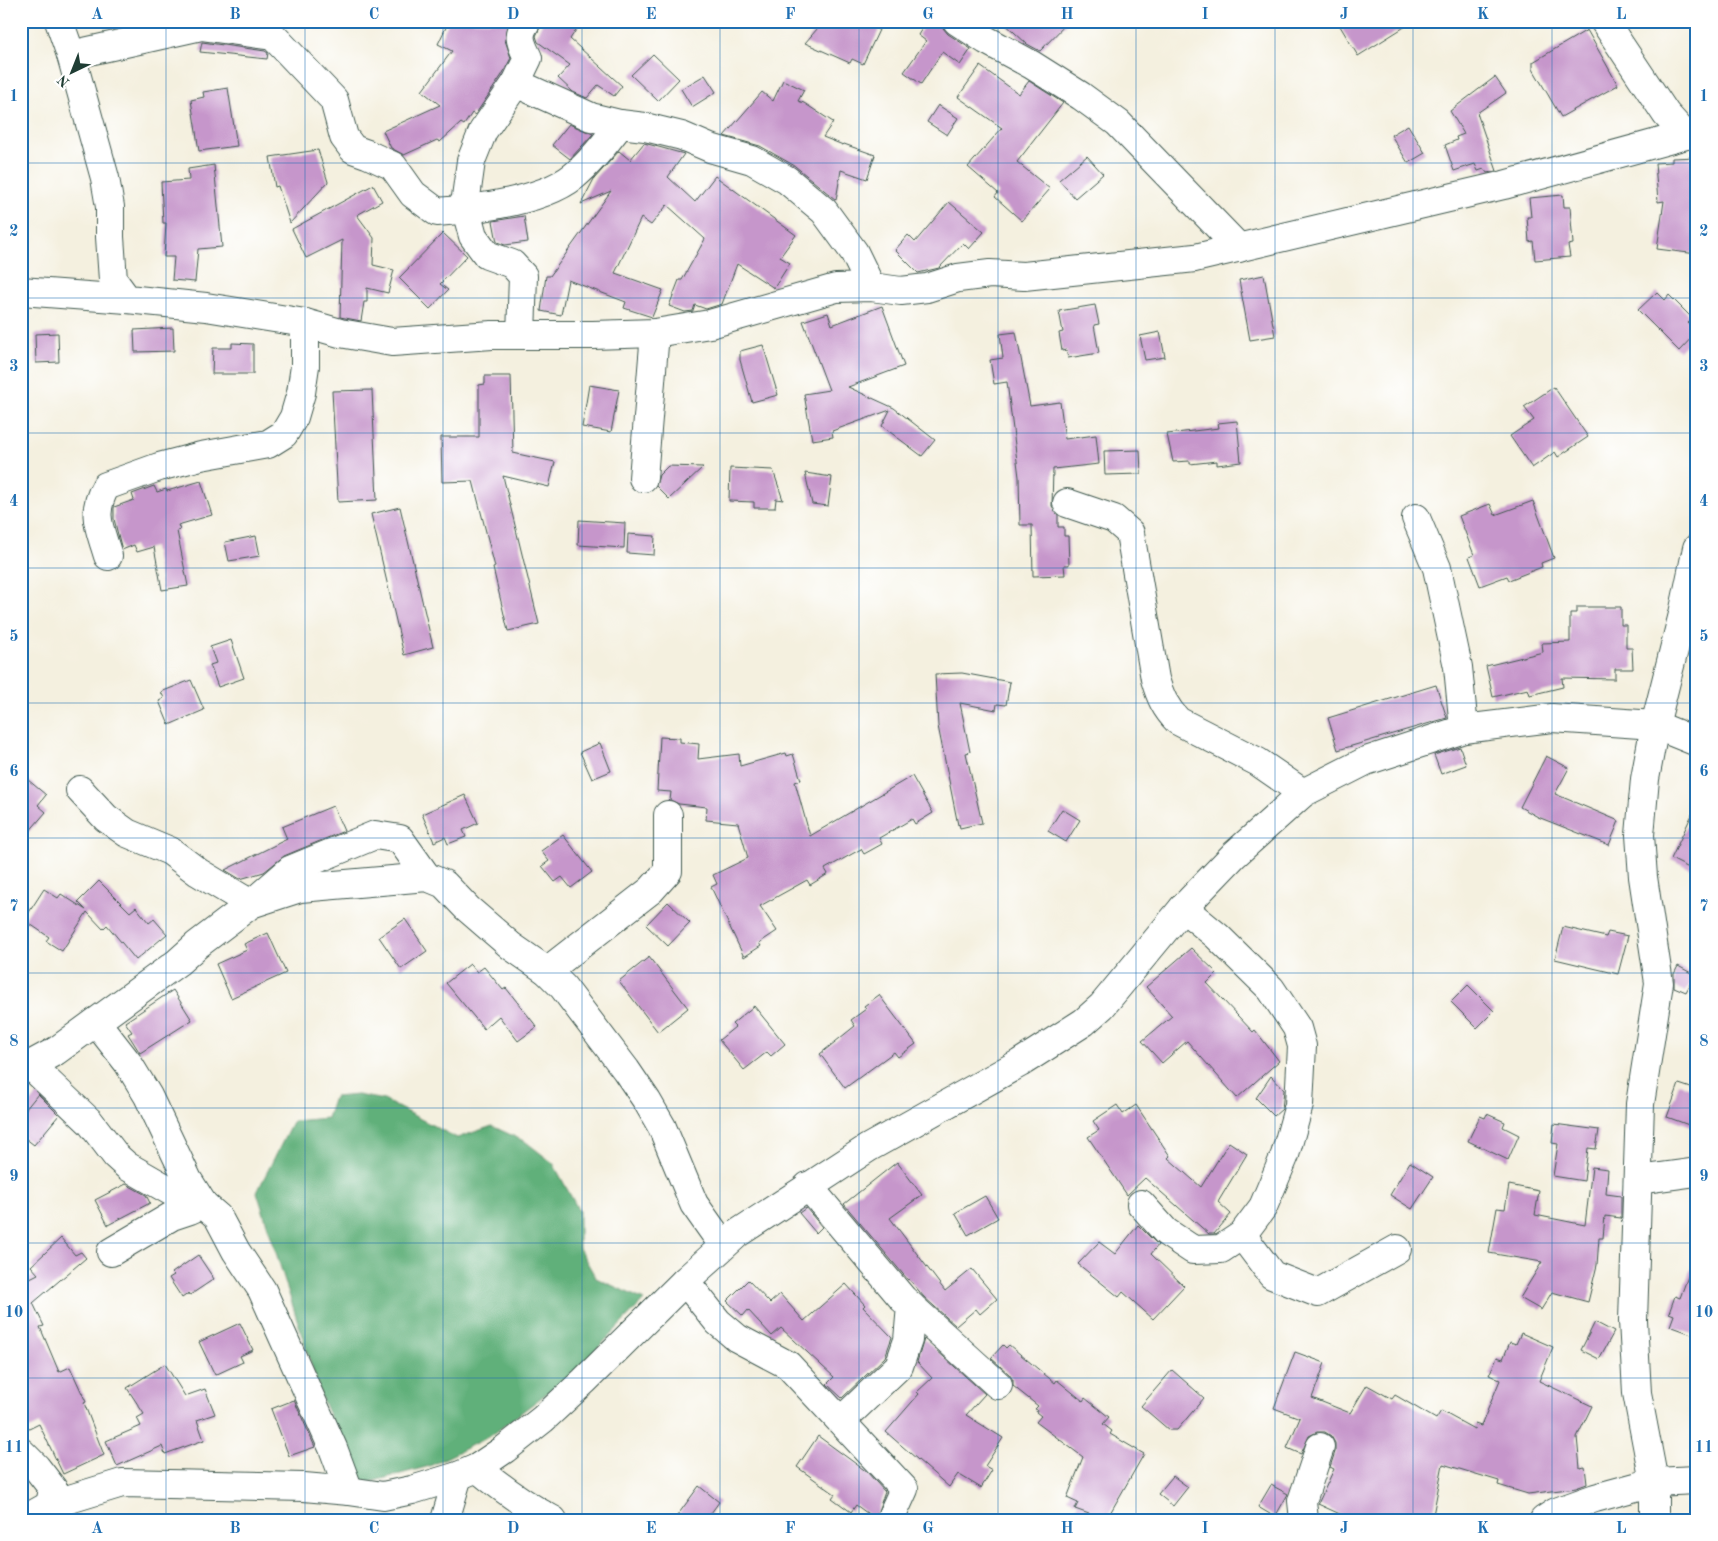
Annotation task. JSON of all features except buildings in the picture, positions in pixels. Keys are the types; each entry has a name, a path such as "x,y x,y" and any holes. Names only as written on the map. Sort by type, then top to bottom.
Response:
{"street":[{"path":"59,21 71,55 105,178 110,207 113,280 127,299"},
{"path":"520,335 523,276 512,264 487,255 473,236 466,210 466,197 471,161 483,131 516,82 528,58 520,41 521,29 527,21"},
{"path":"957,21 1081,96 1118,123 1239,248"},
{"path":"1604,21 1666,114 1691,134"},
{"path":"71,55 201,26 273,36 334,100 344,137 354,149 393,166 413,194 437,212 466,210 535,196 572,177 596,156 620,124"},
{"path":"516,82 591,117 682,136 710,148 752,160 787,180 824,211 854,252 871,286"},
{"path":"21,291 206,307 305,323 340,333 392,342 492,335 655,333 710,324 836,288 871,286 901,290 928,288 958,278 990,274 1024,276 1195,258 1504,185 1691,134"},
{"path":"108,556 96,515 99,498 106,486 159,467 201,456 268,444 284,434 294,417 301,393 305,366 305,323"},
{"path":"643,478 655,333"},
{"path":"1068,503 1114,519 1130,533 1155,679 1160,697 1167,711 1178,721 1258,762 1303,793"},
{"path":"1416,518 1437,568 1458,667 1464,729"},
{"path":"1654,1520 1654,1482 1637,1393 1633,1321 1640,1104 1659,984 1643,877 1640,835 1645,779 1655,725 1697,548"},
{"path":"23,1520 50,1505 122,1483 304,1487 383,1496 412,1490 468,1472 505,1449 543,1419 723,1245 738,1233 868,1148 1020,1063 1084,1022 1102,1006 1183,908 1234,855 1303,793 1366,761 1464,729 1552,718 1655,725 1697,742"},
{"path":"80,790 106,818 127,833 170,851 198,872 251,904 300,888 427,877 444,884 467,908 511,946 547,971 563,987 647,1101 662,1127 694,1204 723,1245"},
{"path":"547,971 651,890 668,870 668,815"},
{"path":"349,1491 333,1448 262,1290 236,1251 218,1216 203,1204 174,1193 127,1166 116,1156 90,1122 26,1067 56,1051 178,962 251,904 290,870 375,835 400,839 427,877"},
{"path":"1142,1204 1166,1232 1193,1250 1221,1249 1242,1235 1264,1207 1285,1155 1299,1105 1302,1046 1297,1028 1271,989 1217,936 1183,908"},
{"path":"96,1022 128,1063 148,1096 188,1180 203,1204"},
{"path":"1638,1180 1697,1172"},
{"path":"808,1186 911,1306 998,1385"},
{"path":"112,1252 172,1216 203,1204"},
{"path":"1242,1235 1272,1275 1318,1293 1397,1249"},
{"path":"685,1282 718,1322 736,1338 788,1365 904,1489 890,1520"},
{"path":"841,1420 899,1366 908,1340 911,1306"},
{"path":"1304,1520 1302,1501 1320,1447"},
{"path":"21,1452 36,1466 53,1489 50,1505"},
{"path":"445,1520 468,1472"},
{"path":"468,1472 499,1485 553,1520"},
{"path":"1544,1520 1556,1512 1595,1498 1654,1482 1697,1480"}],"green space":[{"path":"357,1095 384,1100 457,1138 492,1126 526,1142 553,1163 579,1211 579,1248 596,1278 644,1300 576,1371 492,1435 430,1466 359,1485 322,1399 257,1192 293,1121 327,1118 334,1097"}]}
